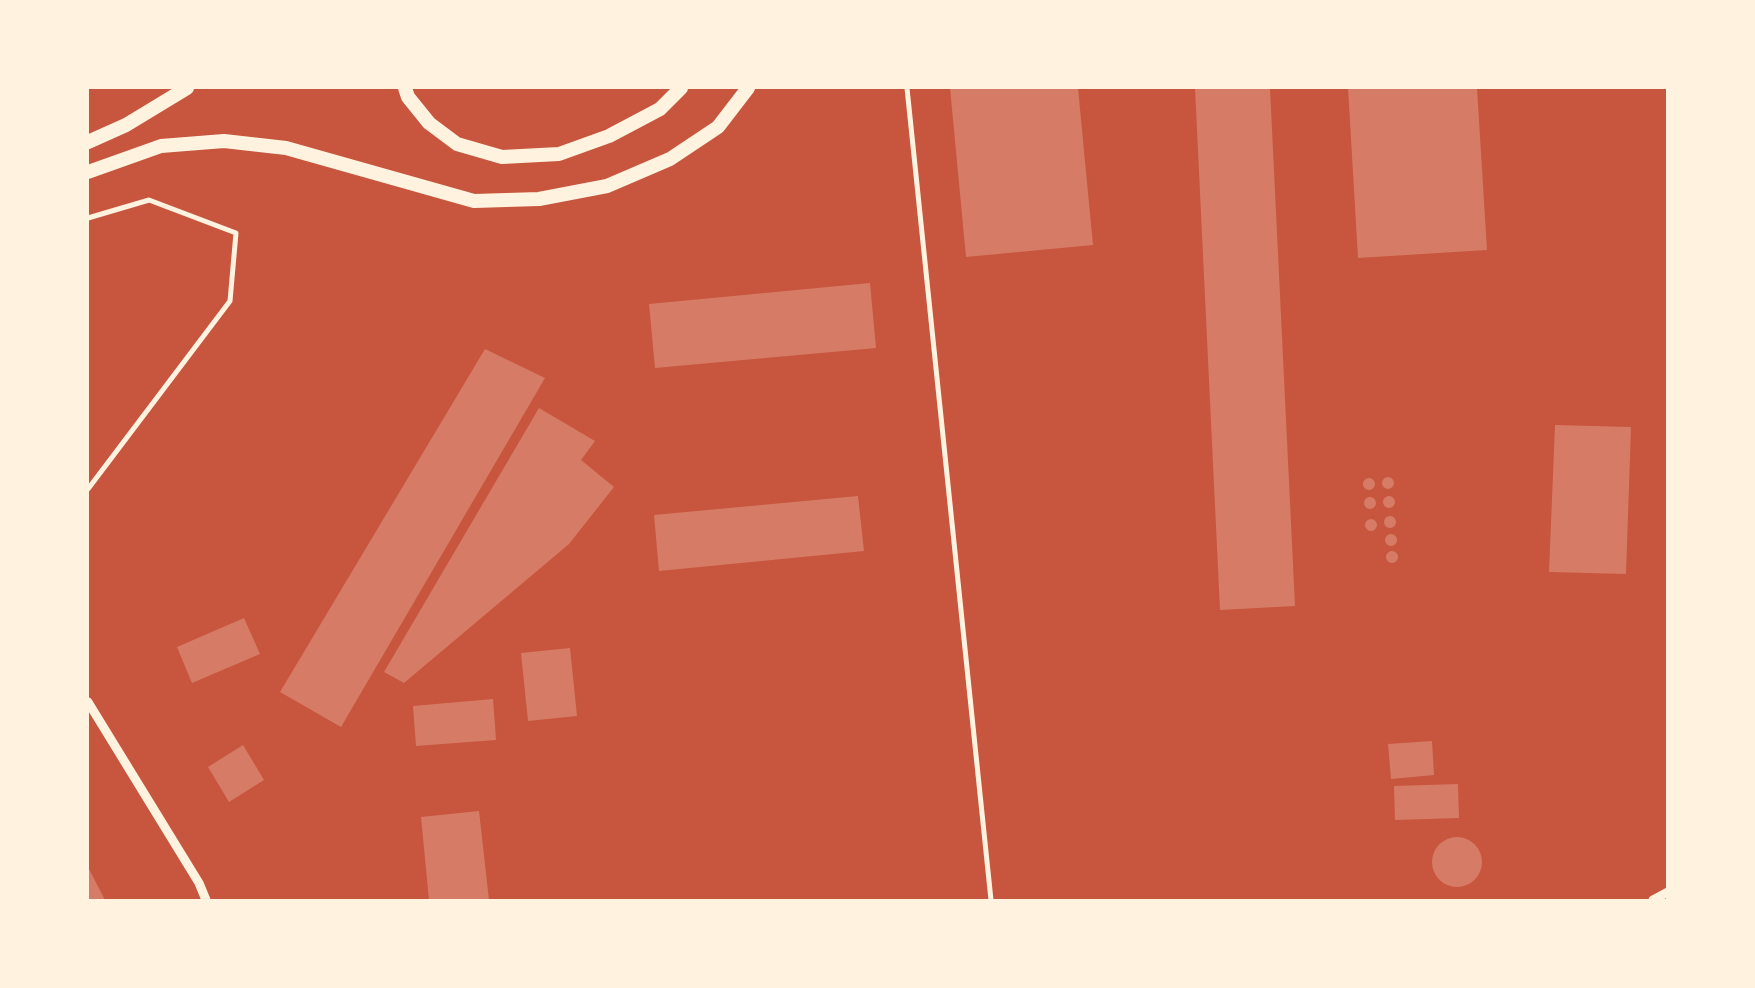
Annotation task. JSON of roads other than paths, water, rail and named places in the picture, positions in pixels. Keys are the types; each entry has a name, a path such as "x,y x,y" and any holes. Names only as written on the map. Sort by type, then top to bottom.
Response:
{"highway":[{"path":"88,142 126,125 187,88"},
{"path":"405,88 408,97 429,123 457,144 502,157 559,154 609,136 660,109 681,88"},
{"path":"88,172 161,146 224,142 286,148 474,201 539,199 607,186 670,159 718,127 748,88"}],"street":[{"path":"907,88 991,900"},
{"path":"88,218 149,200 236,233 230,301 88,489"},
{"path":"88,702 199,883 206,900"},
{"path":"1653,900 1668,892"}]}
